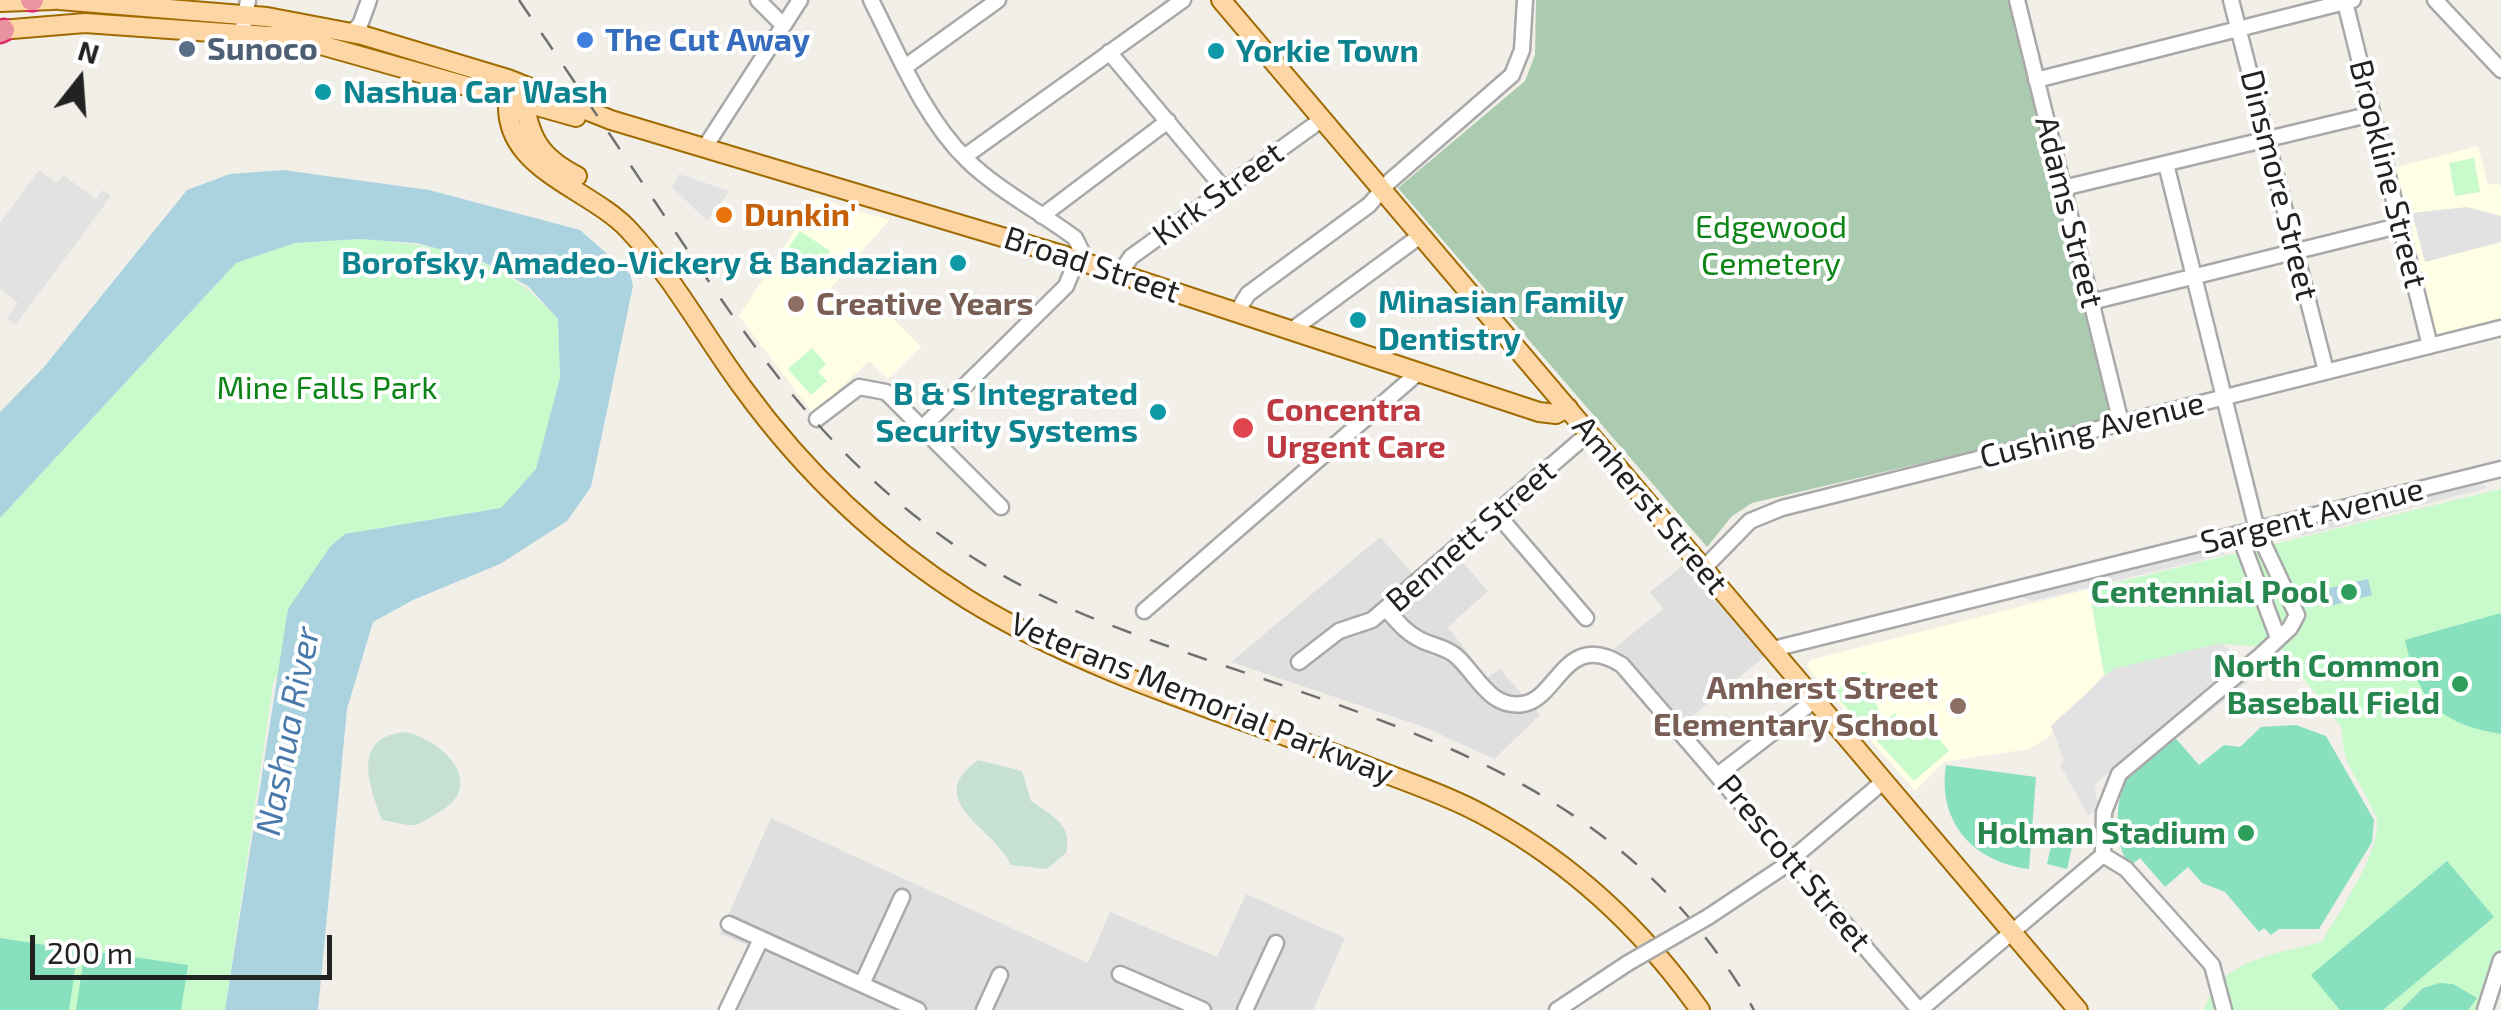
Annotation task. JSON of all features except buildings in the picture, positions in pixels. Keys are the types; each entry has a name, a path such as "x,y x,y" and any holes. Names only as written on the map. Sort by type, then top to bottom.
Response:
{"main road":[{"name":"Amherst Street","path":"1221,0 2078,1010"},
{"name":"Broad Street","path":"0,2 140,3 352,32 518,93 559,113 612,120"},
{"name":"Broad Street","path":"1,31 245,16 323,43 705,146 1080,260 1546,414 1568,408"},
{"path":"518,93 536,146"},
{"name":"Veterans Memorial Parkway","path":"518,93 517,138 528,158 616,218 692,311"},
{"path":"536,146 542,120 559,113"},
{"name":"Veterans Memorial Parkway","path":"536,146 552,163 603,192 637,221 658,247 692,311 742,387 791,449 848,508 925,570 987,611 1052,644 1432,792 1499,824 1568,870 1612,907 1659,956 1700,1010"}],"street":[{"path":"352,32 360,26 368,0"},
{"path":"758,0 783,25"},
{"path":"705,146 800,0"},
{"path":"870,0 905,67 964,156 1077,240 1080,260 1066,286 924,426"},
{"path":"905,67 998,0"},
{"path":"964,156 1183,0"},
{"path":"1237,312 1248,294 1382,191 1512,75 1522,50 1525,0"},
{"name":"Adams Street","path":"2017,0 2121,423"},
{"name":"Dinsmore Street","path":"2231,0 2326,372"},
{"path":"2435,0 2501,70"},
{"path":"2036,80 2350,1"},
{"name":"Brookline Street","path":"2350,1 2372,114 2430,346"},
{"path":"1109,52 1224,189"},
{"path":"2063,188 2372,114"},
{"path":"1042,216 1168,120"},
{"name":"Kirk Street","path":"1120,274 1131,257 1321,120"},
{"path":"1920,1010 2102,855 2104,812 2119,774 2295,622 2296,608 2257,530 2166,164"},
{"path":"2092,302 2402,226"},
{"path":"1292,330 1420,236"},
{"name":"Cushing Avenue","path":"1704,568 1750,520 1782,508 2501,328"},
{"path":"1144,610 1419,372"},
{"path":"817,419 849,392 872,387 886,392 924,426 1000,507"},
{"name":"Bennett Street","path":"1299,662 1338,631 1366,624 1386,609 1590,434"},
{"name":"Sargent Avenue","path":"1772,649 2501,468"},
{"path":"1497,514 1586,618"},
{"path":"2239,534 2278,638"},
{"name":"Prescott Street","path":"1386,609 1410,634 1455,655 1488,694 1513,703 1533,700 1578,659 1613,659 1630,672 1920,1010"},
{"path":"1718,774 1815,700"},
{"path":"1557,1010 1708,917 1790,860 1884,781"},
{"path":"2102,855 2126,869 2212,965 2224,1010"},
{"path":"862,984 902,898"},
{"path":"729,924 918,1010"},
{"path":"727,1010 761,939"},
{"path":"1245,1010 1276,943"},
{"path":"2485,1010 2501,960"},
{"path":"1120,974 1203,1010"},
{"path":"984,1010 1000,975"}],"shaded area":[{"path":"2478,146 2488,185 2499,183 2501,190 2501,322 2437,338 2393,168"},
{"path":"39,170 57,183 63,175 96,199 103,190 111,196 15,325 7,319 18,303 0,289 0,223"},
{"path":"679,174 729,191 707,221 672,187"},
{"name":"Creative Years","path":"816,198 889,220 830,289 853,313 871,296 921,347 888,379 869,361 813,414 739,316"},
{"path":"2467,207 2501,216 2501,242 2425,262 2412,213"},
{"path":"2480,481 2487,488 2302,536 2294,528"},
{"path":"1380,537 1422,584 1456,555 1488,591 1448,627 1487,678 1500,669 1540,715 1494,759 1424,727 1231,662"},
{"path":"2218,547 2226,554 2033,601 2019,596"},
{"path":"1686,563 1765,656 1684,723 1634,664 1611,651 1663,609 1650,592"},
{"name":"Amherst Street Elementary School","path":"2089,589 2104,674 2047,738 2029,749 1944,762 1915,791 1807,667 1810,660"},
{"path":"2221,643 2257,674 2179,737 2166,725 2095,784 2098,809 2088,815 2060,765 2064,760 2051,726 2113,669"},
{"path":"407,732 436,746 456,767 460,779 459,791 451,803 415,825 382,820 369,778 368,764 377,743 389,735"},
{"path":"978,760 1022,771 1031,801 1064,828 1066,853 1047,869 1011,865 967,814 957,788 962,775"},
{"path":"771,818 1088,963 1110,912 1217,957 1246,894 1345,938 1313,1010 719,1010 750,946 720,934"}],"green space":[{"name":"Edgewood Cemetery","path":"1536,0 2011,0 2111,412 2109,419 1752,503 1732,516 1707,547 1398,188 1525,81 1535,55"},
{"path":"2474,158 2480,192 2455,196 2449,163"},
{"path":"800,231 830,251 816,272 787,250"},
{"name":"Mine Falls Park","path":"360,239 418,245 469,257 514,280 558,319 560,378 536,469 502,508 345,534 273,684 225,1010 0,1010 0,518 236,263 295,243"},
{"path":"812,348 826,364 818,372 827,381 811,395 788,369"},
{"path":"2501,489 2501,983 2493,1010 2204,1010 2212,993 2236,969 2269,955 2322,942 2368,860 2377,827 2375,814 2348,763 2342,728 2280,648 2226,644 2104,674 2089,589"},
{"name":"North Common Baseball Field","path":"2501,613 2501,734 2461,723 2435,706 2417,679 2405,640"},
{"path":"1864,671 1882,687 1875,701 1884,722 1895,713 1913,735 1927,724 1949,751 1914,781 1832,692"},
{"name":"Holman Stadium","path":"2296,725 2326,736 2374,820 2372,842 2319,929 2279,929 2271,935 2264,928 2259,932 2225,892 2202,883 2188,867 2165,887 2140,858 2130,866 2118,834 2118,808 2130,774 2155,748 2172,734 2199,765 2224,745 2240,747 2261,727"},
{"path":"1946,765 2036,777 2029,869 1991,858 1963,836 1947,804"},
{"path":"2054,833 2074,838 2067,869 2047,864"},
{"path":"2447,861 2494,917 2383,1010 2340,1010 2311,975"},
{"path":"0,938 78,950 69,1010 0,1010"},
{"path":"85,950 188,965 181,1010 76,1010"},
{"path":"2453,984 2477,998 2468,1010 2401,1010 2423,988"}],"water":[{"name":"Nashua River","path":"283,170 429,190 580,230 630,274 633,286 591,487 567,521 500,564 413,600 373,622 347,709 318,1010 225,1010 288,609 330,547 345,534 501,508 536,469 560,378 558,319 528,286 478,259 416,243 360,239 295,243 236,263 0,518 0,412 44,367 187,190 230,174"},
{"name":"Centennial Pool","path":"2368,579 2372,595 2330,606 2326,589"}],"railway":[{"path":"519,0 769,366 839,447 921,520 996,571 1080,613 1361,713 1438,743 1512,779 1581,821 1645,872 1703,934 1754,1010"}],"place":[{"name":"The Cut Away","path":"585,40"},
{"name":"Sunoco","path":"187,49"},
{"name":"Yorkie Town","path":"1216,51"},
{"name":"Nashua Car Wash","path":"323,92"},
{"name":"Dunkin'","path":"724,215"},
{"name":"Borofsky, Amadeo-Vickery & Bandazian","path":"958,263"},
{"name":"Creative Years","path":"796,304"},
{"name":"Minasian Family Dentistry","path":"1358,320"},
{"name":"B & S Integrated Security Systems","path":"1158,412"},
{"name":"Concentra Urgent Care","path":"1243,428"},
{"name":"Centennial Pool","path":"2349,592"},
{"name":"North Common Baseball Field","path":"2460,684"},
{"name":"Amherst Street Elementary School","path":"1958,706"},
{"name":"Holman Stadium","path":"2246,833"}]}
